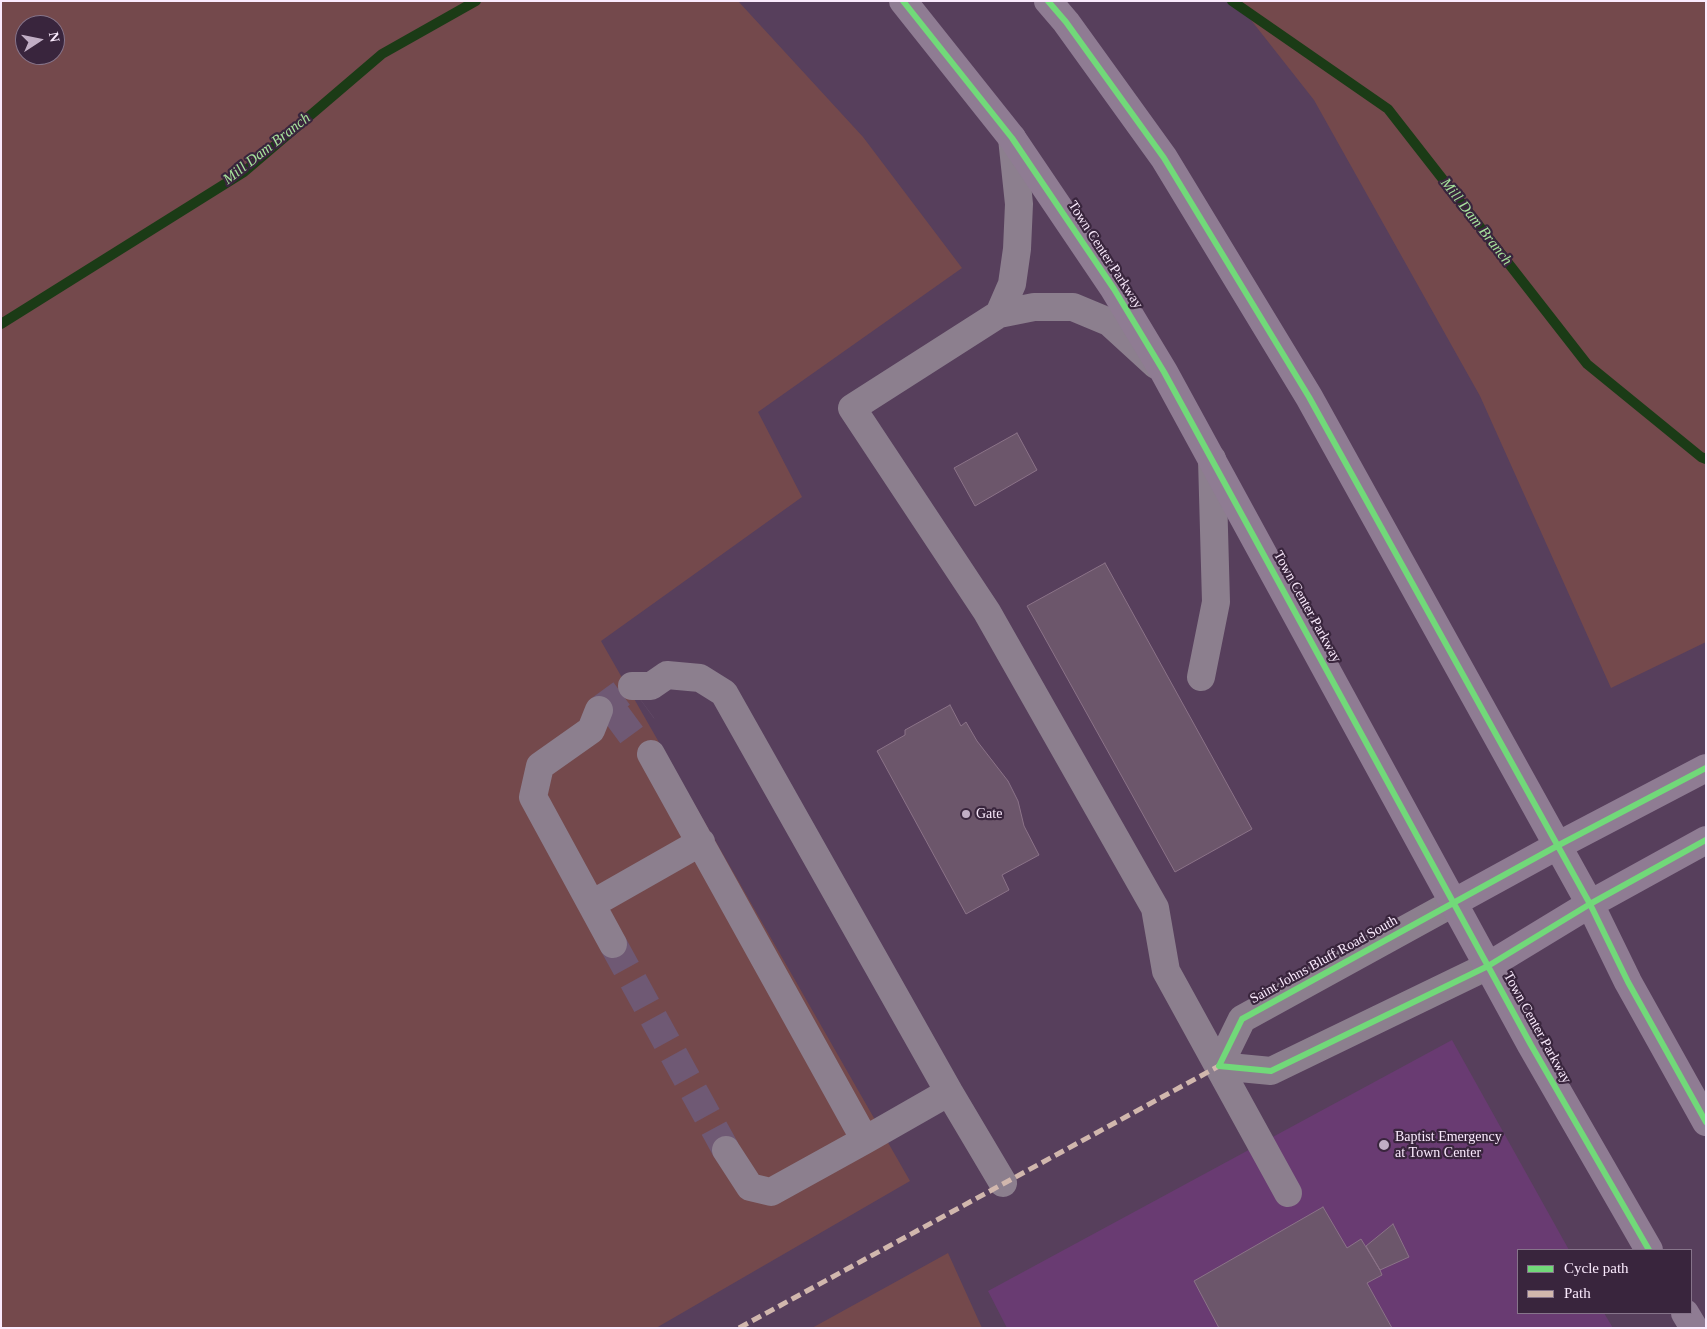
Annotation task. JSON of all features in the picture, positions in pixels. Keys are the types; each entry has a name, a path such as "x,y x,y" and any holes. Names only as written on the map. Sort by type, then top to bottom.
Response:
{"main road":[{"name":"Town Center Parkway","path":"903,1 1012,138 1114,289 1164,372 1453,903 1648,1249"},
{"path":"1048,1 1066,22 1164,158 1304,389 1590,904 1628,982 1706,1122"},
{"name":"Saint Johns Bluff Road South","path":"1453,903 1706,768"},
{"path":"1488,966 1590,904 1706,840"},
{"path":"1686,1314 1694,1328"}],"street":[{"path":"999,314 1012,284 1018,249 1019,204 1012,138"},
{"path":"1164,372 1108,322 1073,307 1034,307 999,314 852,408 987,612 1155,908 1166,971 1288,1193"},
{"path":"1201,677 1216,602 1212,459"},
{"path":"643,693 667,674 700,678 724,693 948,1092 1003,1183"},
{"path":"600,724 540,766 533,796 613,944"},
{"path":"652,754 866,1140"},
{"path":"592,904 700,842"},
{"name":"Saint Johns Bluff Road South","path":"1219,1066 1242,1019 1453,903"},
{"path":"1219,1066 1271,1071 1488,966"},
{"path":"726,1150 750,1187 771,1192 948,1092"}],"shaded area":[{"path":"1,1 738,1 863,137 962,268 758,412 802,497 601,641 910,1181 656,1328 1,1328"},
{"path":"1236,1 1706,1 1706,642 1611,688 1480,396 1314,100"},
{"name":"Baptist Emergency at Town Center","path":"1452,1040 1568,1249 1517,1249 1517,1314 1605,1314 1613,1328 1007,1328 988,1291"},
{"path":"948,1253 982,1328 812,1328"}],"building":[{"path":"1017,433 1037,470 975,506 954,468"},
{"path":"1105,563 1252,829 1175,872 1027,606"},
{"name":"Gate","path":"950,705 961,726 966,722 977,741 1008,781 1018,801 1024,826 1039,855 1002,875 1009,890 966,914 877,751 905,735 905,730"},
{"path":"1323,1207 1347,1248 1361,1239 1380,1270 1382,1275 1367,1283 1392,1328 1219,1328 1194,1281"},
{"path":"1393,1224 1409,1257 1380,1270 1366,1246"}],"waterway":[{"name":"Mill Dam Branch","path":"1,324 244,172 382,54 476,1"},
{"name":"Mill Dam Branch","path":"1232,1 1388,109 1587,364 1701,457 1706,459"}],"tunnel":[{"path":"599,710 632,686"},
{"path":"612,732 646,707"},
{"path":"613,944 726,1150"}],"marked path":[{"path":"739,1328 1219,1066"}],"cycle path":[{"path":"903,1 1012,138 1114,289 1164,372 1531,1045 1648,1249"},
{"path":"1048,1 1066,22 1164,158 1309,397 1590,904 1628,982 1706,1122"},
{"path":"1706,768 1557,846 1242,1019 1219,1066 1271,1071 1488,966 1590,904 1706,840"}],"place":[{"name":"Gate","path":"966,814"},
{"name":"Baptist Emergency at Town Center","path":"1384,1145"}]}
